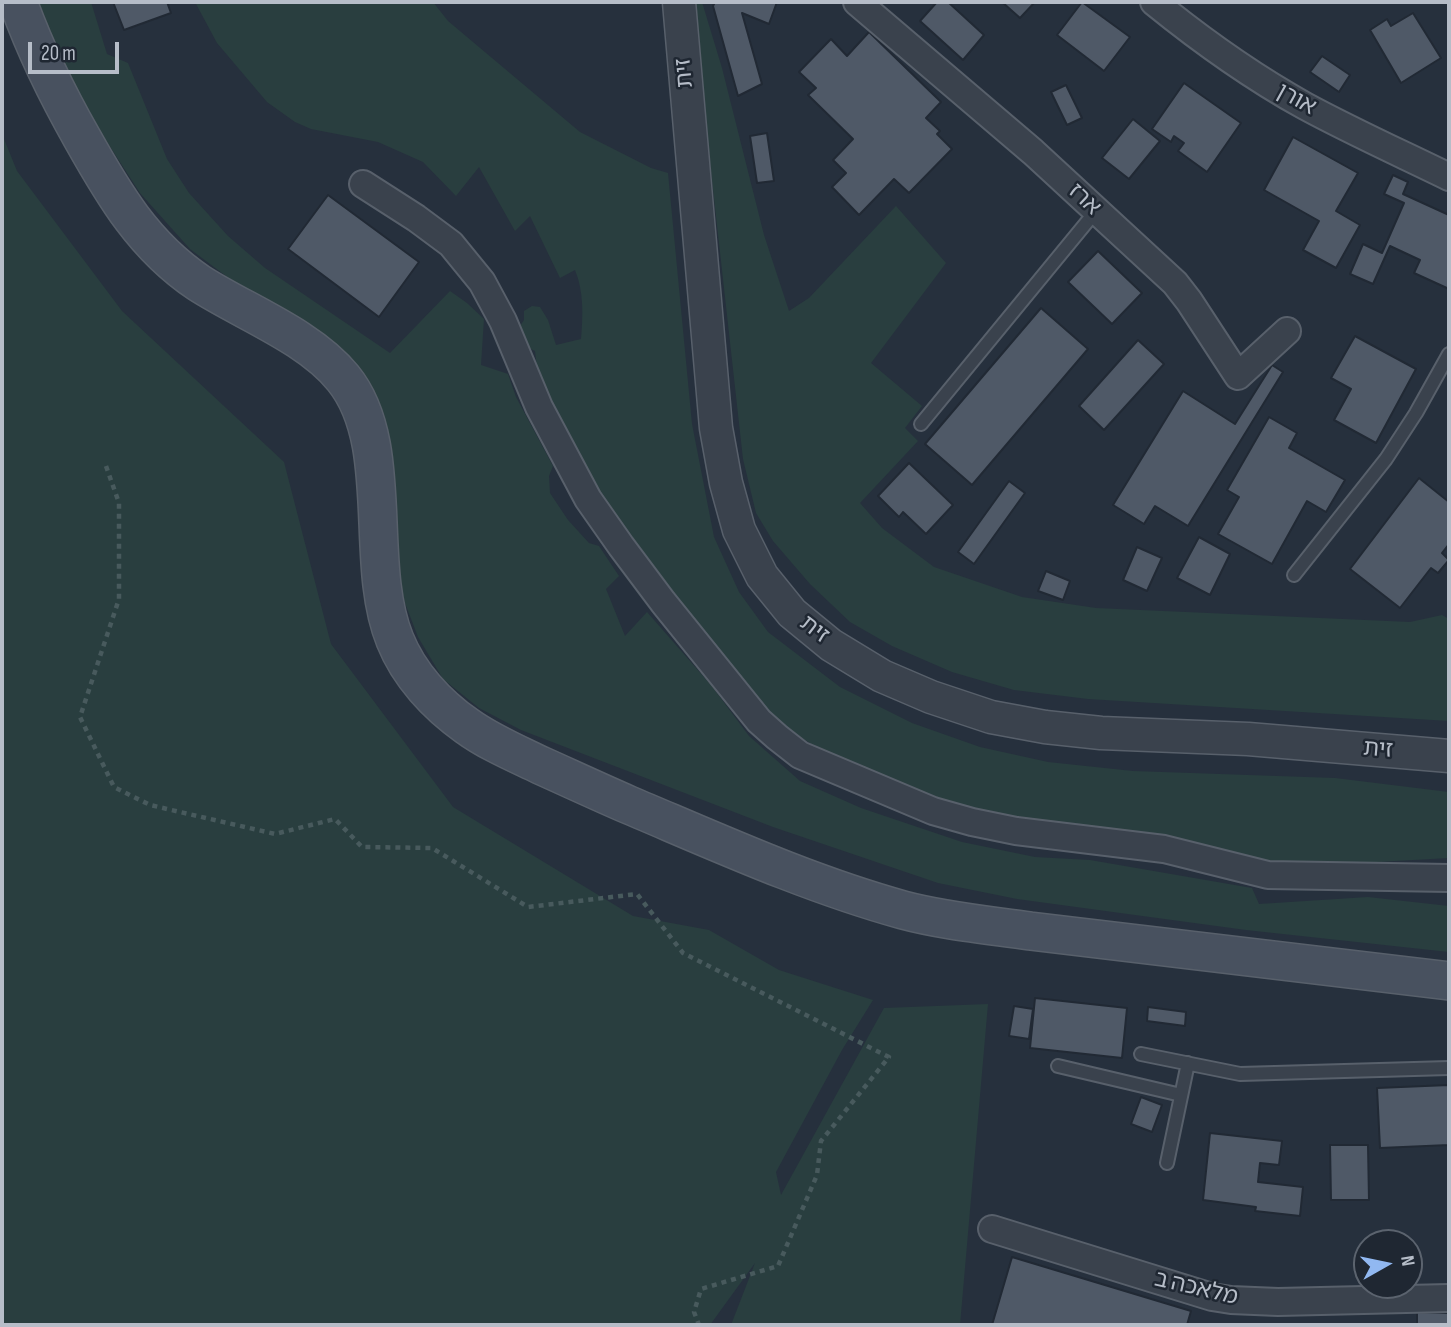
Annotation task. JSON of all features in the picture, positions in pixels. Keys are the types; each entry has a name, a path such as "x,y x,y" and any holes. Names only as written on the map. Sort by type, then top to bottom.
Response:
{"main road":[{"path":"18,2 32,41 61,99 132,221 162,253 197,281 292,336 325,359 344,379 357,399 372,450 380,571 386,611 395,641 412,671 433,697 465,724 534,762 754,859 844,892 907,911 1017,929 1449,981"}],"street":[{"name":"זית","path":"679,2 716,428 726,483 739,530 762,576 792,613 831,645 882,676 931,697 991,717 1045,727 1101,733 1248,739 1449,756"},
{"name":"ארז","path":"857,2 1033,152 1175,283 1238,376 1287,331"},
{"name":"אורן","path":"1154,2 1238,66 1279,91 1449,177"},
{"path":"363,184 451,244 482,282 503,321 539,407 588,499 663,602 759,721 800,754 933,811 1016,831 1164,849 1268,875 1449,878"},
{"name":"מלאכה ב","path":"992,1229 1212,1297 1231,1300 1278,1302 1449,1298"}],"lane":[{"path":"921,425 1096,211"},
{"path":"1294,575 1386,459 1449,354"},
{"path":"1141,1054 1240,1074 1449,1068"},
{"path":"1167,1163 1188,1063"},
{"path":"1058,1066 1181,1095"}],"path":[{"path":"106,466 119,503 119,599 80,717 114,787 150,805 275,834 335,818 362,847 432,848 528,907 637,894 683,953 889,1057 821,1141 817,1175 778,1266 701,1289 694,1312 699,1325"}],"green space":[{"path":"38,2 91,2 107,54 128,63 167,159 189,193 228,236 265,268 390,353 450,291 484,319 481,365 508,374 516,397 553,466 549,476 550,493 568,520 589,543 599,546 619,576 606,589 625,636 647,612 711,685 749,736 800,781 861,808 962,842 1035,857 1090,860 1252,888 1259,904 1368,897 1449,906 1449,952 1246,930 1017,899 938,883 773,827 521,730 479,708 443,679 418,637 405,603 397,570 388,430 379,403 364,377 342,353 238,285 190,249 140,193 96,125 58,53"},
{"path":"195,2 433,2 448,21 580,132 651,168 668,173 692,424 714,537 739,592 768,632 840,687 912,723 980,747 1048,762 1133,771 1335,778 1449,792 1449,858 1324,865 1265,865 1025,821 940,803 844,763 783,727 721,659 614,515 592,482 539,384 535,351 523,345 519,332 524,311 532,306 540,307 548,320 556,345 581,339 581,295 575,270 560,278 530,216 515,231 479,167 456,196 423,162 378,142 311,129 295,122 267,102 217,43"},
{"path":"696,2 702,2 722,68 764,235 789,311 809,298 896,206 946,263 871,363 922,406 905,428 918,441 860,503 882,528 934,567 1022,597 1096,608 1410,622 1442,615 1449,619 1449,721 1088,699 1014,690 952,672 892,646 850,622 810,584 773,541 756,513 743,459 696,36"},
{"path":"2,134 17,171 122,311 284,462 331,644 453,807 633,916 709,930 779,970 873,1000 842,1050 776,1172 781,1195 884,1008 988,1004 960,1325 731,1325 755,1263 710,1325 2,1325"}],"building":[{"path":"113,2 167,2 171,13 124,30"},
{"path":"715,2 777,2 769,24 742,13 762,84 738,96 713,6"},
{"path":"937,2 948,2 984,35 963,60 920,21"},
{"path":"1002,2 1035,2 1020,18"},
{"path":"1082,2 1130,37 1104,71 1057,35"},
{"path":"1413,13 1441,58 1401,83 1370,30 1387,19 1391,26"},
{"path":"869,32 941,102 926,118 940,131 937,134 952,149 909,193 894,179 859,215 832,187 846,173 833,160 853,139 808,95 816,88 799,72 831,39 847,56"},
{"path":"1322,56 1350,75 1339,92 1310,72"},
{"path":"1184,83 1241,123 1207,172 1178,151 1184,143 1174,136 1171,142 1152,129"},
{"path":"1066,85 1082,118 1067,125 1051,92"},
{"path":"1133,119 1160,141 1129,179 1102,158"},
{"path":"767,133 774,181 757,183 750,136"},
{"path":"1293,137 1358,173 1336,211 1360,225 1336,268 1303,250 1319,221 1264,190"},
{"path":"1393,175 1408,182 1403,194 1449,215 1449,289 1414,273 1420,260 1390,246 1373,284 1350,274 1363,244 1382,253 1404,203 1384,194"},
{"path":"328,195 419,262 379,317 288,249"},
{"path":"1098,251 1142,293 1112,324 1068,282"},
{"path":"1041,308 1088,349 972,485 925,444"},
{"path":"1355,336 1416,369 1376,443 1334,420 1351,389 1331,378"},
{"path":"1138,340 1164,364 1104,430 1079,406"},
{"path":"1272,365 1283,372 1188,526 1155,506 1144,524 1113,505 1183,391 1235,424"},
{"path":"1269,417 1297,433 1289,448 1345,480 1326,512 1307,501 1272,564 1218,534 1239,497 1227,490"},
{"path":"909,463 953,505 926,534 903,512 899,517 878,496"},
{"path":"1419,478 1449,502 1449,544 1442,553 1449,560 1438,573 1431,568 1400,608 1350,569"},
{"path":"1009,481 1025,493 974,564 958,552"},
{"path":"1199,537 1230,554 1210,595 1177,578"},
{"path":"1137,547 1162,558 1147,591 1123,580"},
{"path":"1046,571 1070,581 1063,600 1038,591"},
{"path":"1035,998 1127,1008 1122,1058 1030,1048"},
{"path":"1014,1006 1033,1009 1029,1039 1009,1036"},
{"path":"1148,1007 1186,1012 1185,1026 1147,1021"},
{"path":"1449,1085 1449,1145 1380,1148 1377,1088"},
{"path":"1141,1097 1162,1105 1152,1132 1131,1124"},
{"path":"1210,1133 1282,1141 1279,1165 1260,1163 1258,1182 1303,1187 1300,1216 1255,1211 1256,1207 1203,1200"},
{"path":"1330,1145 1368,1145 1369,1200 1331,1200"},
{"path":"1012,1257 1191,1311 1187,1325 992,1325"},
{"path":"1417,1312 1449,1313 1449,1325 1417,1325"}]}
